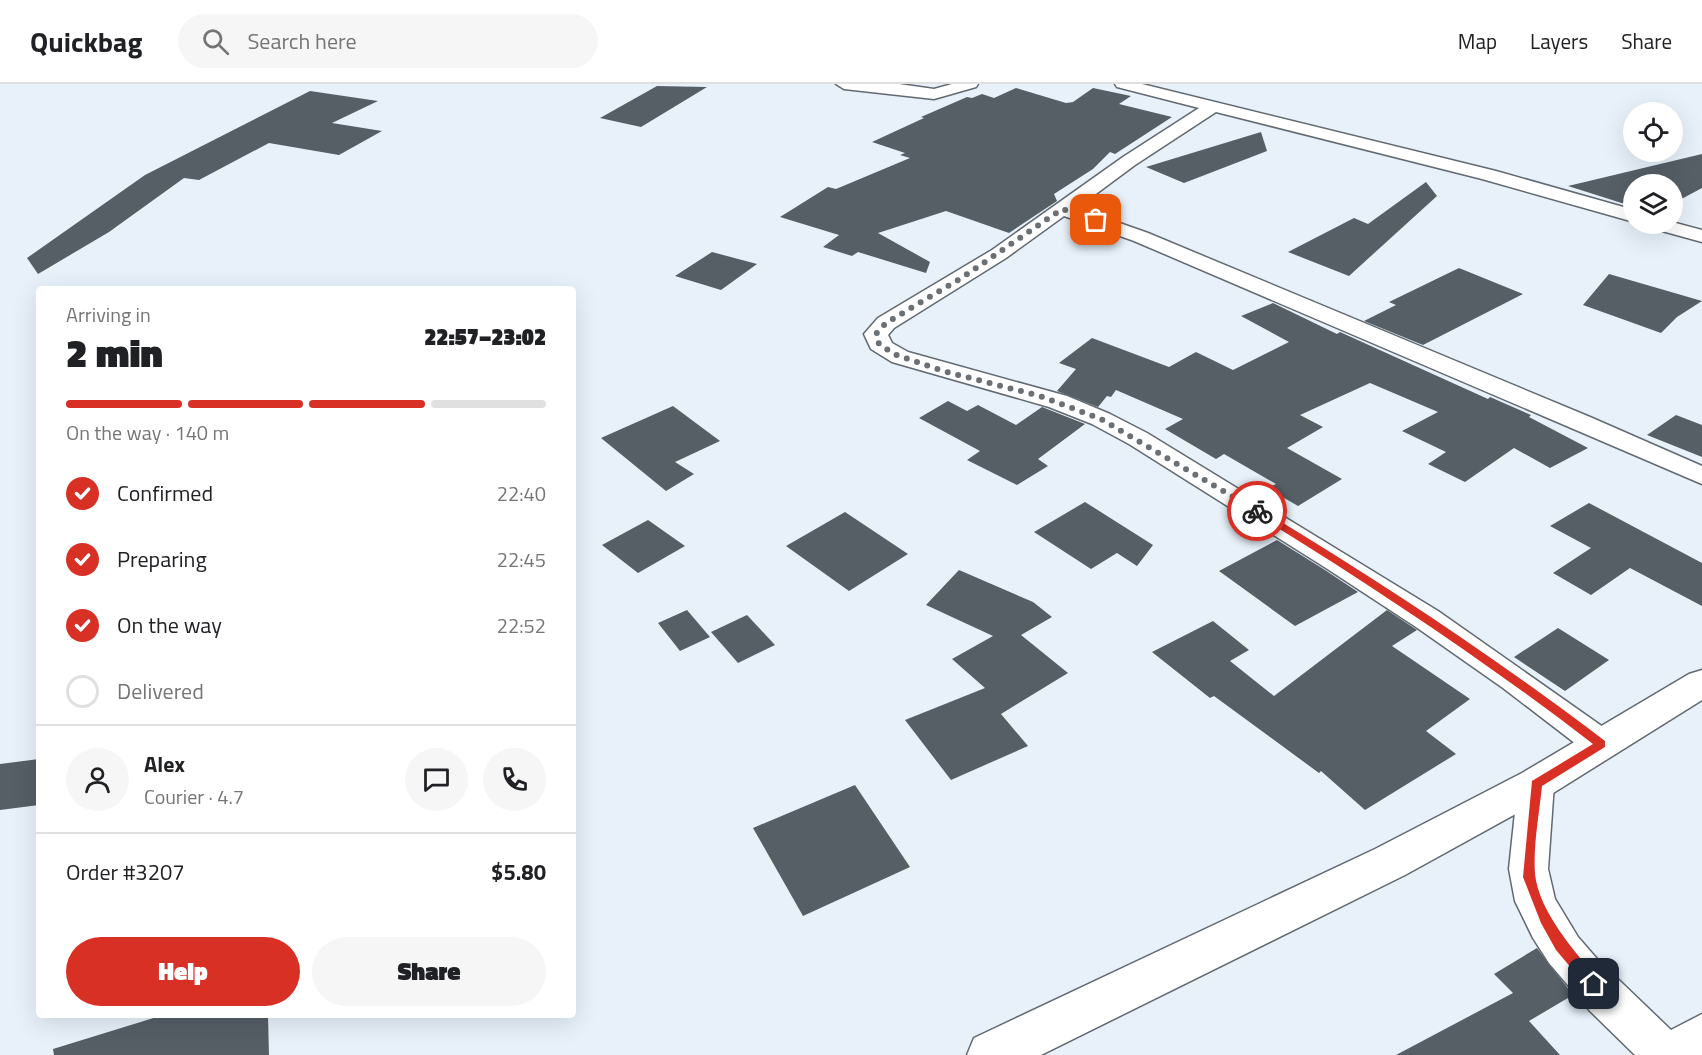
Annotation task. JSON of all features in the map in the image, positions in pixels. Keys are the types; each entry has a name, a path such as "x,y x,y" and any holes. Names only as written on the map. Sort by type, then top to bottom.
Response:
{"highway":[{"path":"991,1055 1390,862 1536,784 1702,683"}],"street":[{"path":"844,84 934,94 970,84"},
{"path":"1123,84 1490,175 1623,213"},
{"path":"1212,106 1129,161 990,259 886,323 876,334 879,344 894,354 954,374 1040,396 1112,424 1303,537 1373,582 1530,690 1601,744"},
{"path":"1062,209 1141,237 1581,422 1702,476"},
{"path":"1683,231 1702,236"},
{"path":"1536,784 1529,877 1540,908 1560,946 1634,1024 1667,1055"},
{"path":"1671,1055 1702,1035"}],"building":[{"path":"657,86 707,87 641,127 600,118"},
{"path":"1016,88 1066,103 1073,102 1093,88 1131,96 1119,104 1172,117 1115,154 1110,152 1093,169 1054,194 1057,201 1009,233 946,211 878,233 930,262 926,273 858,252 852,256 823,247 839,235 780,217 828,187 836,189 910,158 900,155 905,153 872,142 967,97 972,98 982,94 994,98"},
{"path":"310,91 378,101 332,123 382,131 339,155 269,143 199,180 184,178 109,232 38,274 27,258 145,175"},
{"path":"1261,132 1267,151 1184,183 1146,167"},
{"path":"1702,154 1702,188 1683,198 1683,174 1623,174 1623,203 1568,186 1668,162 1683,162 1683,159"},
{"path":"1426,182 1437,196 1349,276 1288,252 1354,218 1368,224"},
{"path":"712,252 757,264 721,290 675,276"},
{"path":"1459,268 1523,294 1423,345 1364,321 1396,305 1389,302"},
{"path":"1609,274 1702,301 1677,317 1661,333 1583,305"},
{"path":"1273,303 1337,334 1340,332 1488,399 1490,397 1531,415 1529,417 1588,448 1550,468 1514,448 1465,482 1428,464 1446,452 1402,431 1438,412 1370,383 1300,415 1323,427 1287,448 1342,479 1298,506 1267,488 1276,484 1224,454 1216,459 1165,429 1183,419 1116,390 1111,397 1107,396 1098,407 1057,391 1076,369 1059,363 1092,338 1169,367 1196,352 1233,370 1289,342 1241,316"},
{"path":"948,401 967,411 978,405 1016,425 1042,407 1085,424 1038,459 1048,466 1017,485 967,460 980,451 919,418"},
{"path":"673,406 720,441 675,462 694,474 666,491 601,438"},
{"path":"1676,415 1702,425 1702,457 1647,435"},
{"path":"1085,502 1153,545 1137,566 1117,553 1091,569 1034,532"},
{"path":"1589,503 1702,563 1702,606 1630,568 1591,595 1553,573 1591,548 1550,526"},
{"path":"845,512 908,554 849,591 786,546"},
{"path":"648,520 685,546 638,573 602,545"},
{"path":"1277,540 1358,592 1295,626 1219,571"},
{"path":"959,570 1033,602 1052,617 1021,635 1068,673 1001,714 1028,746 951,780 905,720 985,688 952,659 993,636 926,605"},
{"path":"687,610 710,637 680,651 658,623"},
{"path":"1387,610 1417,630 1392,646 1470,699 1426,731 1456,754 1365,810 1321,771 1319,773 1214,696 1210,698 1152,652 1213,621 1249,650 1230,661 1274,696"},
{"path":"747,615 775,645 738,663 711,632"},
{"path":"1558,628 1609,660 1565,691 1514,657"},
{"path":"36,759 36,805 0,810 0,764"},
{"path":"855,785 910,867 803,916 753,828"},
{"path":"1537,948 1573,995 1529,1021 1560,1055 1396,1055 1513,993 1494,974"},
{"path":"154,1018 268,1018 269,1055 54,1055 53,1049"}],"way so far":[{"path":"1096,220 1062,209 999,254 886,323 878,330 877,341 881,347 894,354 943,371 1040,396 1101,419 1257,511"}],"route":[{"path":"1257,511 1303,537 1478,653 1601,744 1536,784 1529,862 1529,877 1533,891 1560,946 1594,984"}]}
